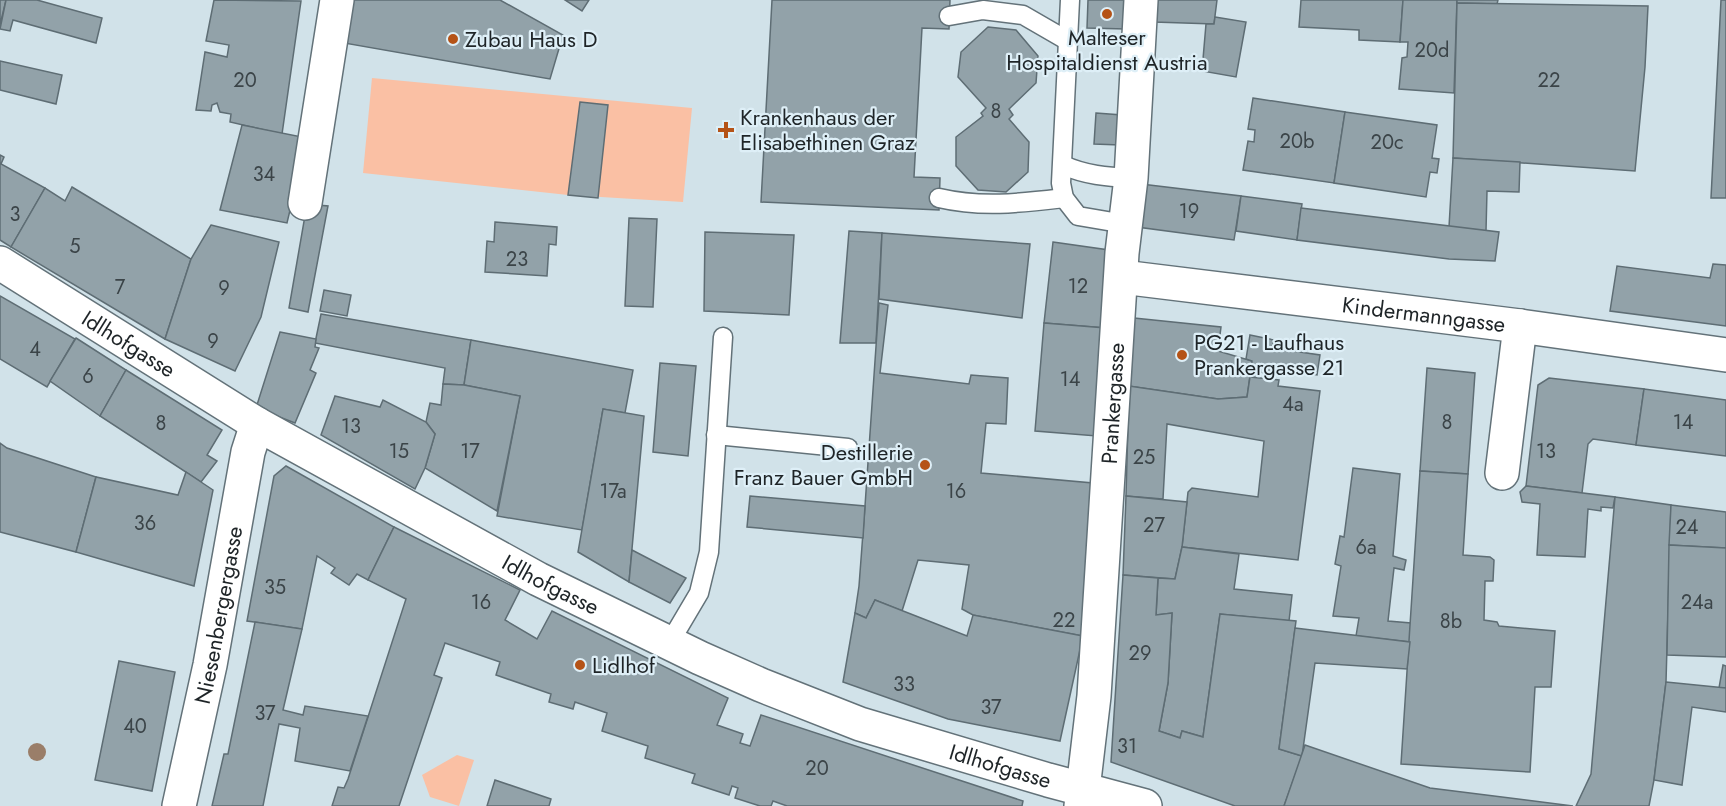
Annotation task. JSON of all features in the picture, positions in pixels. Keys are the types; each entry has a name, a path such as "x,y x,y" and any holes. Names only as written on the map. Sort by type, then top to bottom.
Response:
{"street":[{"path":"305,203 337,0"},
{"name":"Prankergasse","path":"1082,797 1094,696 1125,224 1131,178 1141,0"},
{"name":"Idlhofgasse","path":"0,264 257,424 538,579 760,686 860,724 1048,780 1082,797 1145,806"},
{"name":"Kindermanngasse","path":"1122,277 1520,326 1726,355"},
{"path":"1502,473 1520,326"},
{"name":"Niesenbergergasse","path":"179,806 210,665 248,452 257,424"}],"lane":[{"path":"1070,0 1061,183 1064,198 1078,216 1125,224"},
{"path":"949,16 983,10 1023,15 1068,41"},
{"path":"1063,165 1078,172 1131,178"},
{"path":"939,198 963,203 1005,204 1064,198"},
{"path":"670,642 699,593 709,552 723,337"},
{"path":"716,435 848,448"}],"shaded area":[{"path":"372,78 692,108 683,202 568,195 363,173"},
{"path":"457,755 474,760 459,806 430,797 422,775"}],"building":[{"path":"0,0 6,0 0,25"},
{"path":"6,0 37,0 102,18 96,43 13,20 10,31 0,29"},
{"path":"214,0 301,1 282,134 230,122 231,114 220,112 217,103 212,105 211,111 196,110 205,52 227,57 229,45 206,41"},
{"name":"Zubau Haus D","path":"349,0 500,0 563,35 550,79 344,43"},
{"path":"565,0 589,0 582,11"},
{"path":"772,0 950,0 949,29 922,28 914,177 940,178 939,210 761,202"},
{"name":"Malteser Hospitaldienst Austria","path":"1088,0 1127,0 1126,29 1087,28"},
{"path":"1155,0 1217,0 1214,24 1154,22"},
{"path":"1301,0 1403,0 1400,42 1359,40 1359,30 1299,27"},
{"path":"1403,0 1457,0 1454,93 1399,89 1402,58 1407,57 1408,42 1400,42"},
{"path":"1457,0 1498,0 1497,4 1457,3"},
{"path":"1721,0 1726,0 1726,198 1711,198"},
{"path":"1457,3 1648,6 1645,67 1635,171 1453,158"},
{"path":"1215,17 1246,22 1236,77 1202,71 1206,24 1214,24"},
{"path":"988,27 1016,30 1038,56 1036,83 1009,109 1013,115 1009,119 1029,142 1028,172 1006,192 978,190 956,166 956,137 983,116 981,113 986,108 958,77 961,52"},
{"path":"0,61 62,75 56,104 0,90"},
{"path":"1253,98 1345,112 1334,183 1243,170 1248,141 1254,142 1255,130 1248,129"},
{"path":"580,102 608,105 598,198 568,195"},
{"path":"1345,112 1437,125 1432,158 1439,159 1437,173 1430,172 1426,197 1334,183"},
{"path":"1096,113 1122,115 1120,145 1094,144"},
{"path":"242,125 307,138 287,223 220,210"},
{"path":"0,155 4,157 1,164 45,188 11,247 0,240"},
{"path":"1453,158 1520,162 1519,192 1487,191 1486,231 1449,227"},
{"path":"1141,184 1241,196 1234,240 1137,227"},
{"path":"72,187 191,259 165,339 11,247 45,188 65,201"},
{"path":"1241,196 1302,204 1297,240 1236,231"},
{"path":"307,204 328,206 308,312 289,308"},
{"path":"1301,208 1499,232 1495,261 1449,259 1297,240"},
{"path":"629,218 657,219 653,307 625,306"},
{"path":"495,222 557,227 556,245 549,244 547,276 485,272 487,241 494,242"},
{"path":"211,225 279,242 261,317 235,371 165,339 191,259"},
{"path":"849,231 882,233 876,343 840,343"},
{"path":"705,232 794,235 789,315 704,311"},
{"path":"882,233 1030,244 1022,318 879,299"},
{"path":"1053,242 1109,250 1106,328 1044,323"},
{"path":"1713,264 1726,265 1726,326 1610,311 1617,266 1710,278"},
{"path":"324,290 351,295 347,316 320,311"},
{"path":"0,296 75,339 47,387 0,359"},
{"name":"Destillerie Franz Bauer GmbH","path":"879,303 888,305 880,373 969,384 971,375 1008,378 1006,424 986,423 981,473 1093,483 1083,636 973,615 962,609 969,565 918,560 902,611 875,600 866,618 855,613 859,586"},
{"path":"321,314 471,340 464,385 443,384 445,368 315,343"},
{"name":"PG21 - Laufhaus Prankergasse 21","path":"1134,318 1221,327 1218,351 1252,361 1247,397 1218,399 1129,386"},
{"path":"1044,323 1106,328 1097,436 1035,431"},
{"path":"280,332 316,339 315,347 319,348 310,370 316,373 295,423 256,408"},
{"path":"1250,335 1274,340 1272,348 1320,355 1317,375 1287,370 1287,375 1258,372 1257,378 1250,377 1252,361 1246,359"},
{"path":"76,338 126,370 100,416 50,381"},
{"path":"471,340 633,370 625,413 603,409 582,530 497,516 520,396 464,385"},
{"path":"660,363 696,366 688,456 653,452"},
{"path":"1427,368 1475,373 1468,474 1420,471"},
{"path":"126,370 222,430 207,455 217,461 201,482 100,416"},
{"path":"1250,377 1279,380 1278,386 1320,391 1298,560 1182,547 1188,492 1192,488 1258,497 1264,441 1167,424 1163,499 1126,496 1129,386 1218,399 1247,397"},
{"path":"1549,378 1644,389 1636,445 1593,439 1588,444 1582,493 1526,486 1538,385"},
{"path":"443,384 464,385 520,396 497,511 425,468 435,434 426,422 430,403 441,405"},
{"path":"1644,389 1726,400 1726,456 1636,445"},
{"path":"335,396 380,407 383,400 426,422 435,434 425,468 415,489 321,435"},
{"path":"603,409 644,416 629,582 578,552"},
{"path":"0,443 7,448 96,477 76,552 0,532"},
{"path":"286,466 394,527 368,580 357,574 349,585 331,573 335,568 317,556 302,629 247,621 274,476"},
{"path":"1353,468 1400,474 1393,556 1406,560 1404,570 1394,568 1388,621 1411,623 1410,642 1356,636 1359,618 1333,616 1341,566 1335,564 1340,536 1344,537"},
{"path":"1420,471 1468,474 1463,555 1490,557 1494,560 1493,581 1485,581 1484,620 1497,622 1499,626 1555,631 1551,687 1535,687 1530,772 1401,764"},
{"path":"186,472 213,490 194,586 76,552 96,477 178,495"},
{"path":"1526,486 1615,497 1613,508 1601,507 1601,511 1588,509 1585,557 1537,555 1540,504 1522,502 1520,492"},
{"path":"750,496 865,506 863,538 747,527"},
{"path":"1126,496 1187,502 1182,547 1175,579 1123,575"},
{"path":"1615,497 1671,505 1666,682 1654,780 1649,806 1576,806 1591,774"},
{"path":"1671,505 1726,512 1726,548 1669,545"},
{"name":"Lidlhof","path":"394,527 520,590 505,620 537,639 552,611 728,698 717,725 743,734 740,743 750,746 761,715 1023,801 1022,806 787,806 773,801 771,806 760,806 735,798 738,788 732,786 729,795 692,783 695,774 645,758 648,746 602,731 607,713 575,702 573,709 549,702 551,694 496,675 500,662 445,643 434,675 442,678 399,806 332,806 338,787 344,788 348,779 406,599 368,580"},
{"path":"1669,545 1726,548 1726,657 1667,655"},
{"path":"1182,547 1239,554 1234,589 1292,595 1289,621 1220,614 1203,737 1182,731 1180,738 1159,731 1168,683 1172,613 1156,615 1158,578 1175,579"},
{"path":"632,550 686,578 670,603 629,582"},
{"path":"1123,575 1158,578 1156,615 1172,613 1168,683 1159,731 1180,738 1182,731 1203,737 1220,614 1296,621 1279,749 1302,756 1284,806 1235,806 1111,762"},
{"path":"875,600 967,636 973,615 1083,636 1060,741 948,719 843,682 855,613 866,618"},
{"path":"255,622 302,629 283,710 303,715 305,706 368,716 350,771 295,761 300,728 279,724 263,806 212,806 224,754 228,754"},
{"path":"1295,628 1410,642 1407,669 1315,663 1302,756 1279,749"},
{"path":"119,661 175,672 152,791 95,780"},
{"path":"1723,665 1726,666 1726,688 1719,688"},
{"path":"1666,682 1726,688 1726,712 1692,707 1682,785 1654,780"},
{"path":"1305,745 1430,788 1573,806 1284,806"},
{"path":"495,780 551,799 549,806 487,806"}],"place":[{"name":"Malteser Hospitaldienst Austria","path":"1107,14"},
{"name":"Zubau Haus D","path":"453,39"},
{"name":"Krankenhaus der Elisabethinen Graz","path":"726,130"},
{"name":"PG21 - Laufhaus Prankergasse 21","path":"1182,355"},
{"name":"Destillerie Franz Bauer GmbH","path":"925,465"},
{"name":"Lidlhof","path":"580,665"}]}
